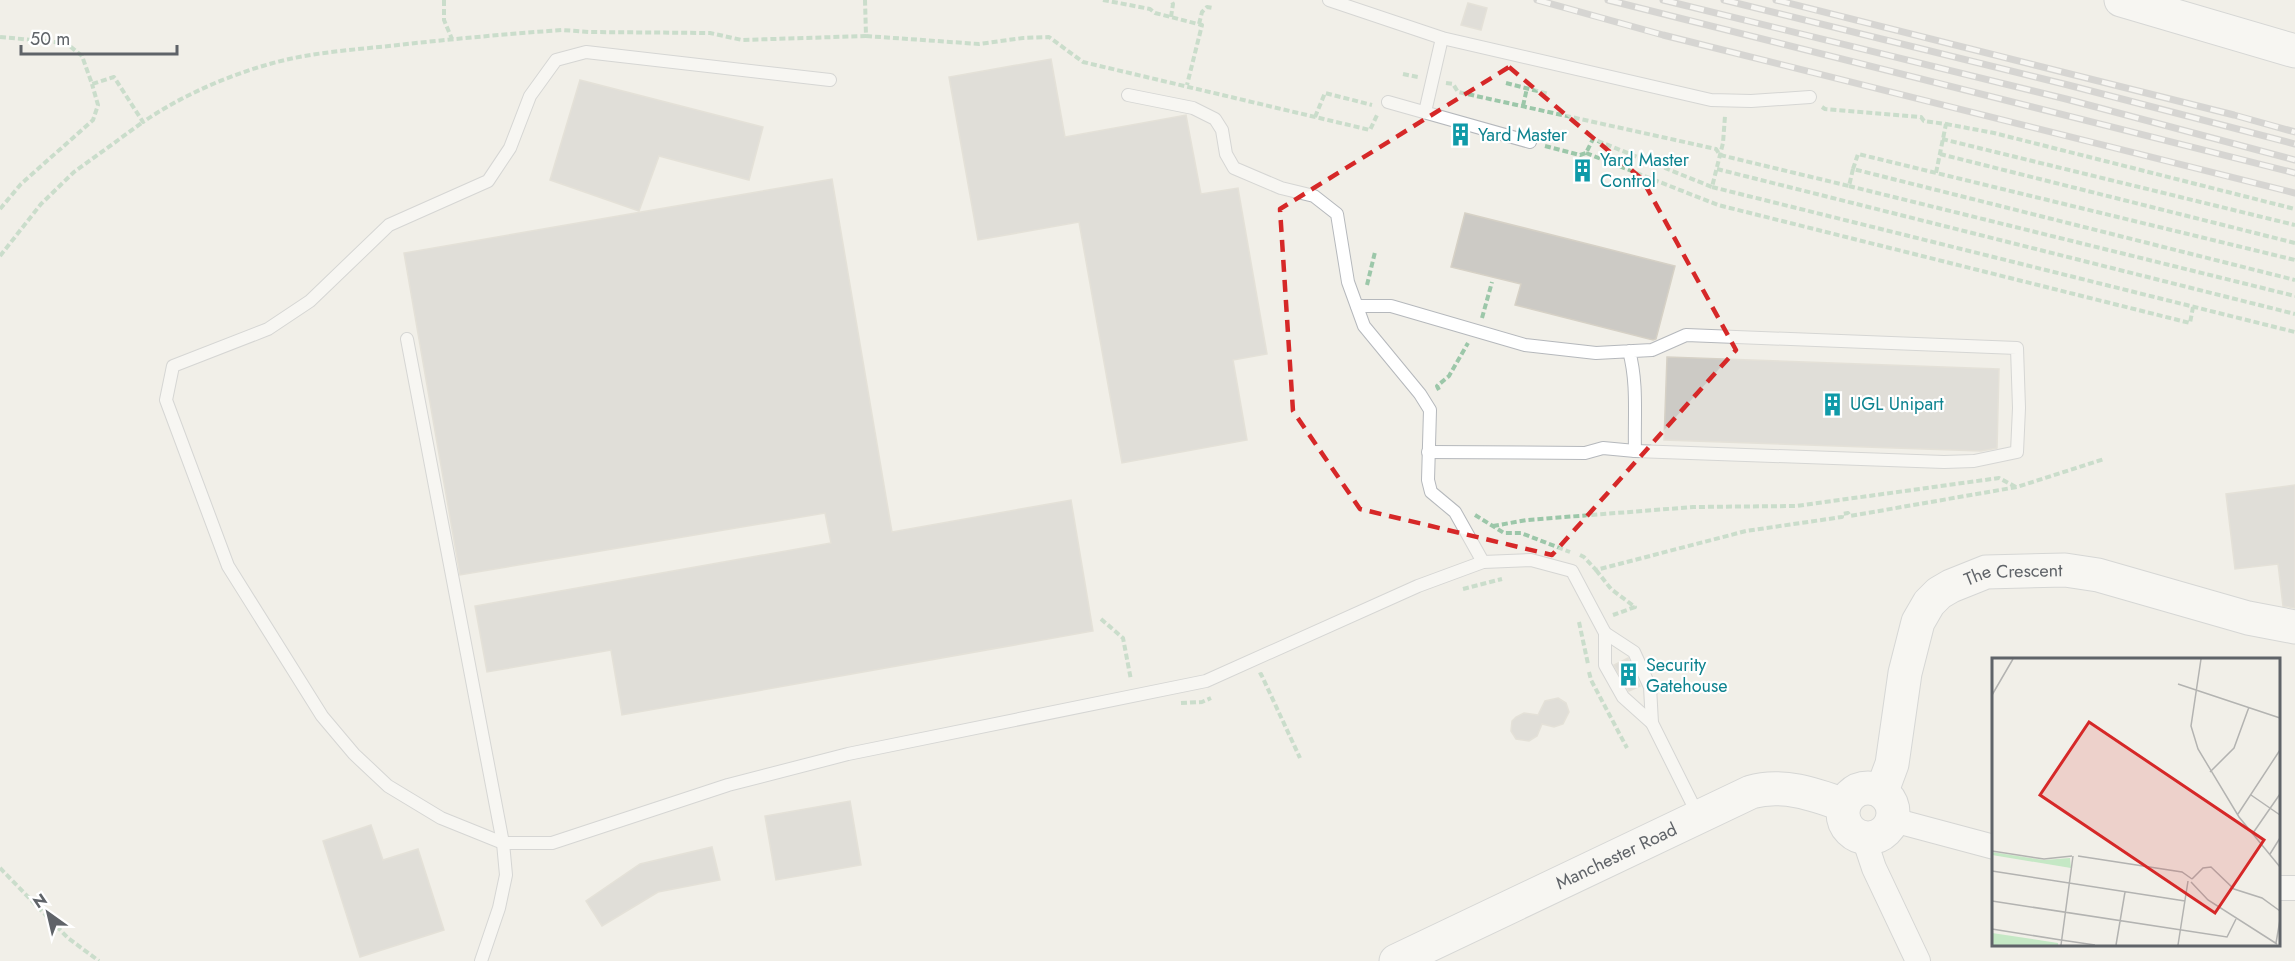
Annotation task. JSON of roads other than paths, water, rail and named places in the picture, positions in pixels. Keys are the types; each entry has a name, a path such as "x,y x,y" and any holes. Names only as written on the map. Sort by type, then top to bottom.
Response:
{"main road":[{"path":"2121,0 2161,6 2295,51"},
{"name":"The Crescent","path":"1887,806 1905,673 1918,622 1938,593 1978,575 1986,572 2065,570 2098,575 2248,618 2295,627"},
{"name":"Manchester Road","path":"1396,961 1750,792 1767,787 1791,789 1844,805"},
{"path":"1874,788 1887,806 1882,835 1864,838 1849,830 1843,813 1844,805 1856,791 1874,788"}],"street":[{"path":"1887,806 1992,846"},
{"path":"1864,838 1874,868 1918,961"}],"lane":[{"path":"1329,0 1442,38 1711,100 1751,101 1810,97"},
{"path":"1425,112 1442,38"},
{"path":"830,80 586,52 556,60 530,96 510,148 488,181 389,225 310,301 268,329 173,366 166,400 228,566 322,716 354,754 388,786 441,818 503,843 552,843 728,785 849,754 1206,681 1418,585 1483,562 1531,560 1572,571 1605,633 1605,665 1623,697 1652,723 1698,816"},
{"path":"1128,95 1193,108 1215,119 1221,130 1226,154 1234,168 1281,188 1314,196 1337,214 1348,282 1364,326 1420,394 1430,410 1428,480 1431,492 1455,512 1483,562"},
{"path":"1388,102 1530,142"},
{"path":"1357,306 1391,306 1525,345 1596,353 1652,350 1686,335 2018,348 2017,452 1974,461 1944,462 1603,448 1585,453 1428,452"},
{"path":"407,339 503,843 506,875 499,908 481,961"},
{"path":"1629,351 1634,370 1636,396 1635,451"},
{"path":"1605,633 1634,652 1650,687 1652,723"}],"railway":[{"path":"1537,0 1663,35 2295,193"},
{"path":"1608,0 2295,173"},
{"path":"1663,0 2066,99 2295,160"},
{"path":"1724,0 2295,144"},
{"path":"1776,0 2295,132"}],"place":[{"name":"Yard Master","path":"1460,135"},
{"name":"Yard Master Control","path":"1582,170"},
{"name":"UGL Unipart","path":"1832,404"},
{"name":"Security Gatehouse","path":"1628,675"}]}
